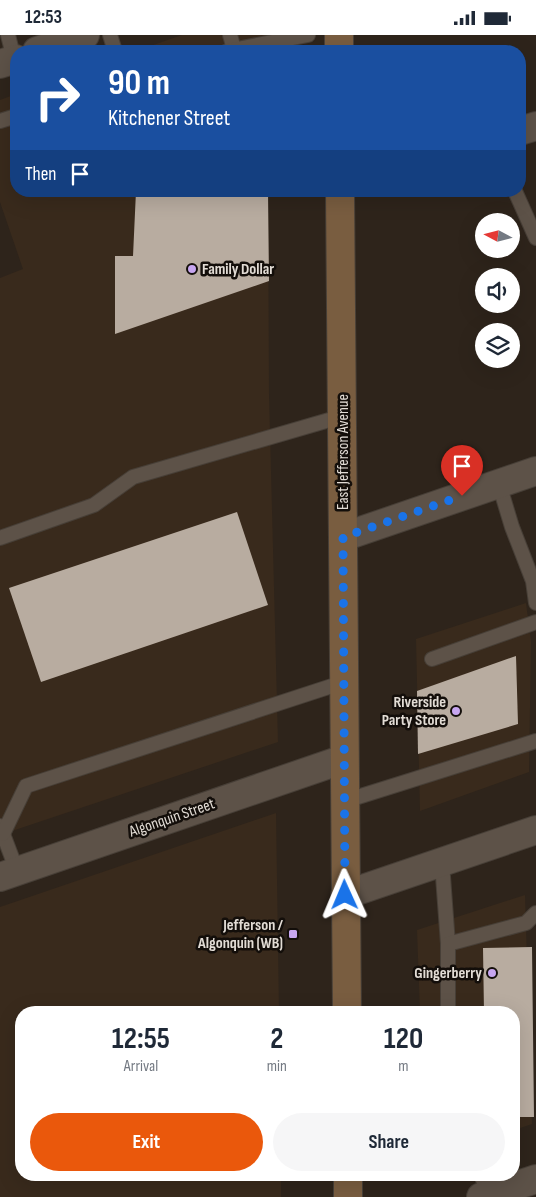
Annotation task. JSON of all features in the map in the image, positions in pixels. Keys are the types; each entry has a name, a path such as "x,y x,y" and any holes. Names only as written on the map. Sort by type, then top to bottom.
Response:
{"main road":[{"name":"East Jefferson Avenue","path":"341,197 347,1006"},
{"path":"348,1181 348,1197"}],"street":[{"path":"48,45 85,35"},
{"path":"343,537 536,471"},
{"name":"Algonquin Street","path":"9,874 344,759"},
{"path":"345,895 536,830"},
{"path":"484,1189 536,1179"}],"lane":[{"path":"257,45 308,35"},
{"path":"518,197 536,238"},
{"path":"0,538 94,505 133,477 343,416"},
{"path":"499,484 512,527 533,581 536,603"},
{"path":"432,659 536,621"},
{"path":"9,874 2,830 26,786 344,682"},
{"path":"344,801 536,741"},
{"path":"442,863 448,944 448,1006"},
{"path":"448,944 526,923 536,913"}],"shaded area":[{"path":"182,35 268,35 268,45 153,45"},
{"path":"10,96 10,197 268,197 269,394 278,742 0,835 0,278 23,269 0,202 0,100"},
{"path":"526,603 531,642 529,772 420,811 416,639"},
{"path":"276,813 279,1006 15,1006 15,1181 281,1181 281,1197 0,1197 0,907"},
{"path":"525,895 532,1124 520,1128 520,1006 420,1006 417,930"}],"building":[{"name":"Family Dollar","path":"136,197 268,197 269,281 115,334 115,256 133,256"},
{"path":"237,512 268,605 41,682 9,588"},
{"path":"516,656 518,724 418,754 417,691"},
{"path":"532,947 534,1117 520,1117 520,1006 484,1006 483,948"}],"place":[{"name":"Family Dollar","path":"192,269"},
{"name":"Riverside Party Store","path":"456,711"},
{"name":"Jefferson / Algonquin (WB)","path":"293,934"},
{"name":"Gingerberry","path":"492,973"}],"route":[{"path":"345,895 343,537 462,496"}]}
